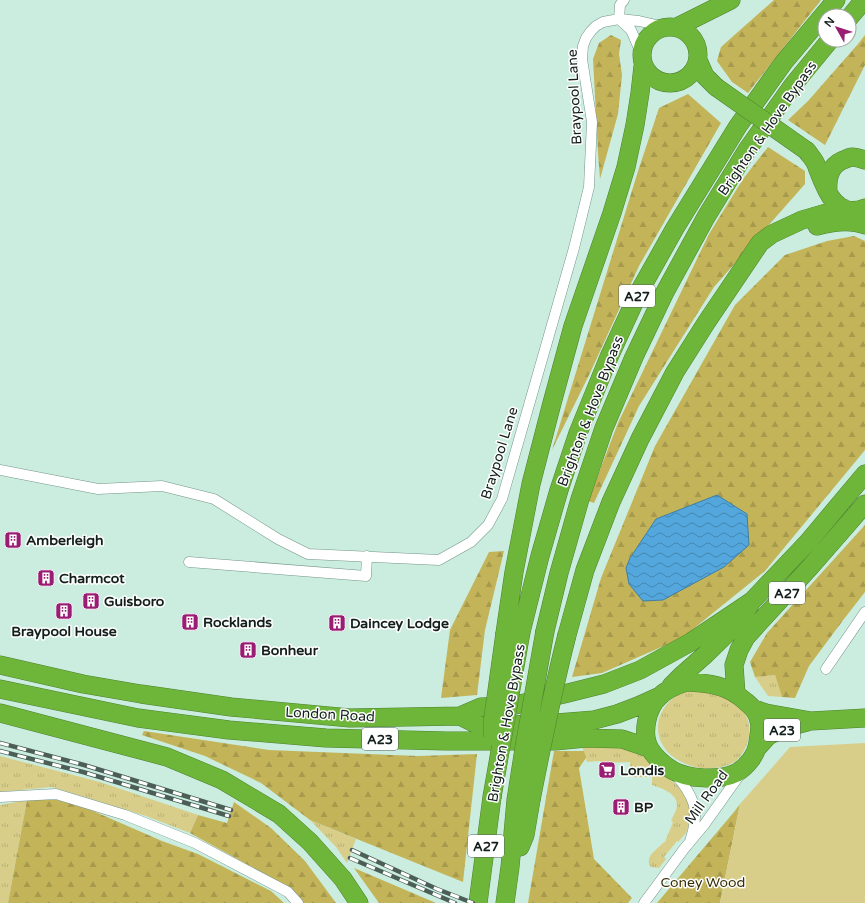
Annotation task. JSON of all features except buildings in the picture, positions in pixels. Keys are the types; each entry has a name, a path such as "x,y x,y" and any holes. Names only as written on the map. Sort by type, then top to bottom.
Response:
{"highway":[{"path":"671,27 685,31 692,36 699,52 696,68 692,74 678,83 670,84 654,79 648,73 642,59 644,44 649,36 656,30 671,27 731,0"},
{"name":"Brighton & Hove Bypass","path":"479,899 492,797 493,719 513,633 540,556 559,490 578,433 639,292 674,228 738,126 784,62 836,0"},
{"path":"857,8 864,0"},
{"name":"Brighton & Hove Bypass","path":"505,903 510,867 524,800 524,749 545,631 559,573 580,498 604,428 634,357 665,292 706,216 748,150 793,85 823,48"},
{"name":"A27","path":"513,633 514,572 531,484 573,326 612,213 626,167 640,92 642,59"},
{"path":"698,60 705,76 716,87 806,151 814,160 828,192 837,204 860,212"},
{"path":"686,79 716,87"},
{"path":"806,151 830,157 859,158"},
{"path":"828,192 828,177 835,165 841,160 859,158"},
{"name":"A27","path":"524,800 544,732 554,684 586,570 612,502 640,439 675,372 760,243 772,234 802,220 860,212"},
{"name":"A27","path":"743,269 765,250 775,244 814,226 832,222 847,221 860,212"},
{"name":"A27","path":"663,693 739,622 752,601 808,542 865,474"},
{"name":"A27","path":"736,694 734,665 739,650 746,637 865,504"},
{"path":"460,716 481,707 511,706 564,694 604,684 633,673 691,642 752,601"},
{"name":"London Road","path":"0,666 83,684 231,707 350,718 460,716 480,726 594,720 631,709 663,693"},
{"path":"686,682 722,687 736,694 754,709 759,722 758,747 752,759 744,768 724,777 698,778 672,770 658,759 649,748 647,739 647,719 650,710 663,693 679,684 686,682"},
{"name":"London Road","path":"0,689 138,718 230,730 326,738 446,741 555,741 586,738 622,739 649,748"},
{"name":"A23","path":"754,709 766,713 812,721"},
{"path":"0,713 167,757 222,780 279,814 310,842 343,879 360,903"},
{"name":"A23","path":"758,747 768,736 784,728 812,721 865,718"}],"street":[{"path":"624,0 620,5 619,19 631,30 642,59"},
{"name":"Braypool Lane","path":"0,470 98,489 162,486 214,499 278,539 308,554 439,560 471,542 488,525 502,499 574,248 589,187 592,122 582,59 583,46 586,38 596,26 603,22 619,19 671,27"},
{"path":"189,562 366,576 367,556"},
{"path":"826,669 865,612"},
{"name":"Mill Road","path":"644,903 708,820 744,768"},
{"name":"Mill Road","path":"672,770 686,786 692,798 695,809 696,817 690,842"},
{"path":"0,797 56,794 125,815 196,843 288,892 298,903"}],"green space":[{"path":"774,0 821,0 748,93 732,82 717,61 721,47"},
{"path":"611,35 621,40 619,54 622,75 618,114 600,179 593,59 599,43"},
{"path":"865,35 865,65 825,145 788,120 808,101 854,48 857,48 858,44"},
{"path":"688,94 721,123 639,266 590,373 552,450 659,108"},
{"path":"768,147 805,171 805,184 714,287 639,406 594,503 588,501 618,423 709,234 743,179"},
{"path":"854,236 865,241 865,450 765,571 682,638 602,673 572,677 601,578 655,446 735,305 785,255 827,241"},
{"path":"865,525 865,592 809,666 795,698 782,697 775,675 755,677 750,662 767,633"},
{"path":"504,551 485,630 477,695 441,698 450,630 489,552"},
{"path":"775,675 782,697 768,696 755,677"},
{"path":"690,690 702,690 724,695 732,699 742,708 748,722 749,738 743,753 733,763 718,768 709,769 695,767 676,759 666,750 658,733 660,716 669,702 684,692"},
{"path":"144,731 269,750 418,756 477,754 463,882 310,820 261,783 205,756 142,735"},
{"path":"865,743 865,903 720,903 740,804 790,747"},
{"path":"582,746 624,748 639,753 681,789 691,809 691,819 686,833 678,842 677,841 664,857 666,859 659,868 651,867 649,860 652,853 665,842 673,822 671,821 677,807 674,797 668,792 652,785 652,777 630,777 630,762 587,762"},
{"path":"554,751 584,751 586,758 579,768 594,859 632,898 628,903 528,903"},
{"path":"0,756 100,782 198,815 190,833 146,816 52,787 0,792"},
{"path":"27,800 8,903 0,903 0,805"},
{"path":"27,800 57,800 84,807 162,841 198,854 271,891 284,903 8,903"},
{"path":"234,802 271,828 305,861 336,903 303,903 290,888 190,833 198,815 227,823"},
{"name":"Coney Wood","path":"740,804 720,903 657,903 734,812"},
{"path":"310,820 356,839 347,863 336,847"},
{"path":"354,868 436,903 379,903"}],"water":[{"path":"717,495 747,514 749,545 724,567 663,600 643,601 629,584 626,568 630,558 656,519"}],"railway":[{"path":"0,743 84,765 231,810"},
{"path":"0,751 83,772 229,816"},
{"path":"352,850 437,889 473,903"},
{"path":"350,858 455,903"}],"place":[{"name":"Amberleigh","path":"13,540"},
{"name":"Charmcot","path":"46,578"},
{"name":"Guisboro","path":"91,601"},
{"name":"Braypool House","path":"64,611"},
{"name":"Rocklands","path":"190,622"},
{"name":"Daincey Lodge","path":"337,623"},
{"name":"Bonheur","path":"248,650"},
{"name":"Londis","path":"607,770"},
{"name":"BP","path":"621,807"}]}
